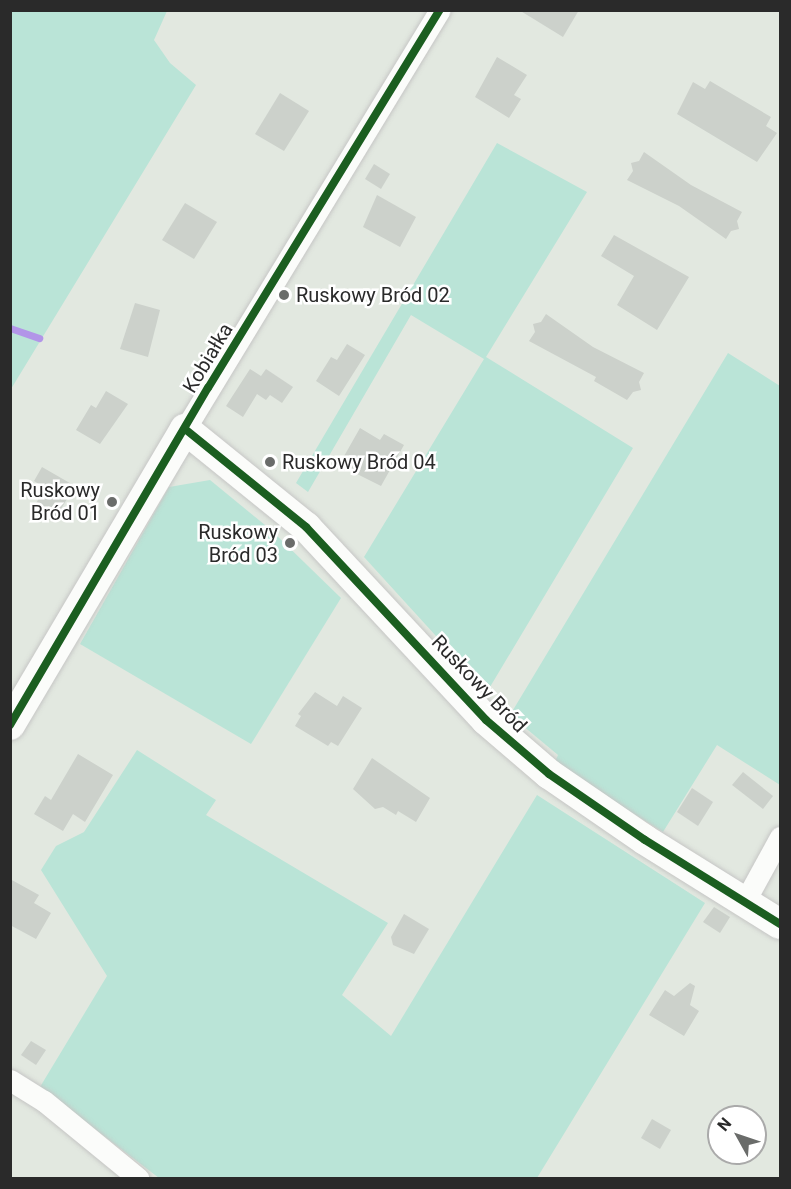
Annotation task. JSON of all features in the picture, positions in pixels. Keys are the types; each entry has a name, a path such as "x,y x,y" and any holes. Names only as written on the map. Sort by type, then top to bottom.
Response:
{"street":[{"name":"Kobiałka","path":"10,725 185,429 440,10"},
{"name":"Ruskowy Bród","path":"185,429 306,527 486,720 516,746 596,808 780,924"},
{"path":"746,901 780,837"},
{"path":"10,1080 44,1101 138,1179"}],"shaded area":[{"path":"11,10 167,11 154,40 170,63 196,85 11,389"},
{"path":"497,143 587,192 486,357 633,448 487,692 364,557 484,359 411,315 308,492 296,483"},
{"path":"728,353 780,386 780,785 717,745 663,832 554,764 558,755 510,715"},
{"path":"210,480 271,530 341,598 251,744 80,644 169,487"},
{"path":"137,750 216,800 206,815 388,923 342,995 391,1036 537,795 705,903 537,1178 159,1178 40,1087 107,976 41,870 56,846 84,832"}],"building":[{"path":"519,10 579,10 563,37"},
{"path":"497,57 527,75 514,95 521,99 509,118 475,97"},
{"path":"710,81 771,117 766,126 777,133 757,162 677,114 693,82 705,89"},
{"path":"280,93 309,111 284,151 255,134"},
{"path":"644,152 691,185 742,212 737,221 739,229 731,231 726,239 679,206 627,180 633,171 631,163 639,161"},
{"path":"374,164 390,174 381,189 365,179"},
{"path":"377,195 416,217 400,247 363,227"},
{"path":"185,203 217,222 194,259 162,240"},
{"path":"614,235 689,277 657,330 617,305 634,276 601,256"},
{"path":"135,303 160,310 148,357 120,349"},
{"path":"546,314 593,347 644,373 639,382 641,390 633,392 627,400 594,381 596,377 529,341 535,332 533,324 541,322"},
{"path":"347,344 365,355 339,396 316,381 331,357 337,360"},
{"path":"250,369 261,376 266,369 293,387 282,403 270,395 266,400 257,394 243,417 226,406"},
{"path":"106,391 128,404 100,444 76,430 91,405 96,408"},
{"path":"360,428 380,440 384,434 404,445 381,486 339,465"},
{"path":"42,467 75,486 53,522 32,510 45,488 34,481"},
{"path":"315,692 337,706 343,696 362,708 338,746 331,742 328,746 295,726 301,716 298,714"},
{"path":"78,754 113,775 85,822 73,814 63,831 34,814 45,796 51,800"},
{"path":"372,758 430,798 416,822 398,811 396,815 383,807 375,809 353,789"},
{"path":"743,772 773,796 763,809 732,785"},
{"path":"692,788 713,802 698,826 677,812"},
{"path":"10,879 39,895 34,903 51,913 36,939 10,925"},
{"path":"714,907 730,917 720,933 703,922"},
{"path":"404,914 429,929 414,954 393,945 391,937"},
{"path":"690,983 695,986 690,1005 699,1011 684,1036 649,1015 665,990 674,996"},
{"path":"31,1041 46,1050 36,1065 21,1055"},
{"path":"652,1119 671,1130 660,1149 641,1138"}],"waterway":[{"path":"10,328 39,338"}],"cycle path":[{"path":"10,725 208,388 440,10"},
{"path":"185,429 306,527 486,720 549,774 645,840 780,924"}],"place":[{"name":"Ruskowy Bród 02","path":"284,295"},
{"name":"Ruskowy Bród 04","path":"270,462"},
{"name":"Ruskowy Bród 01","path":"112,502"},
{"name":"Ruskowy Bród 03","path":"290,543"}]}
